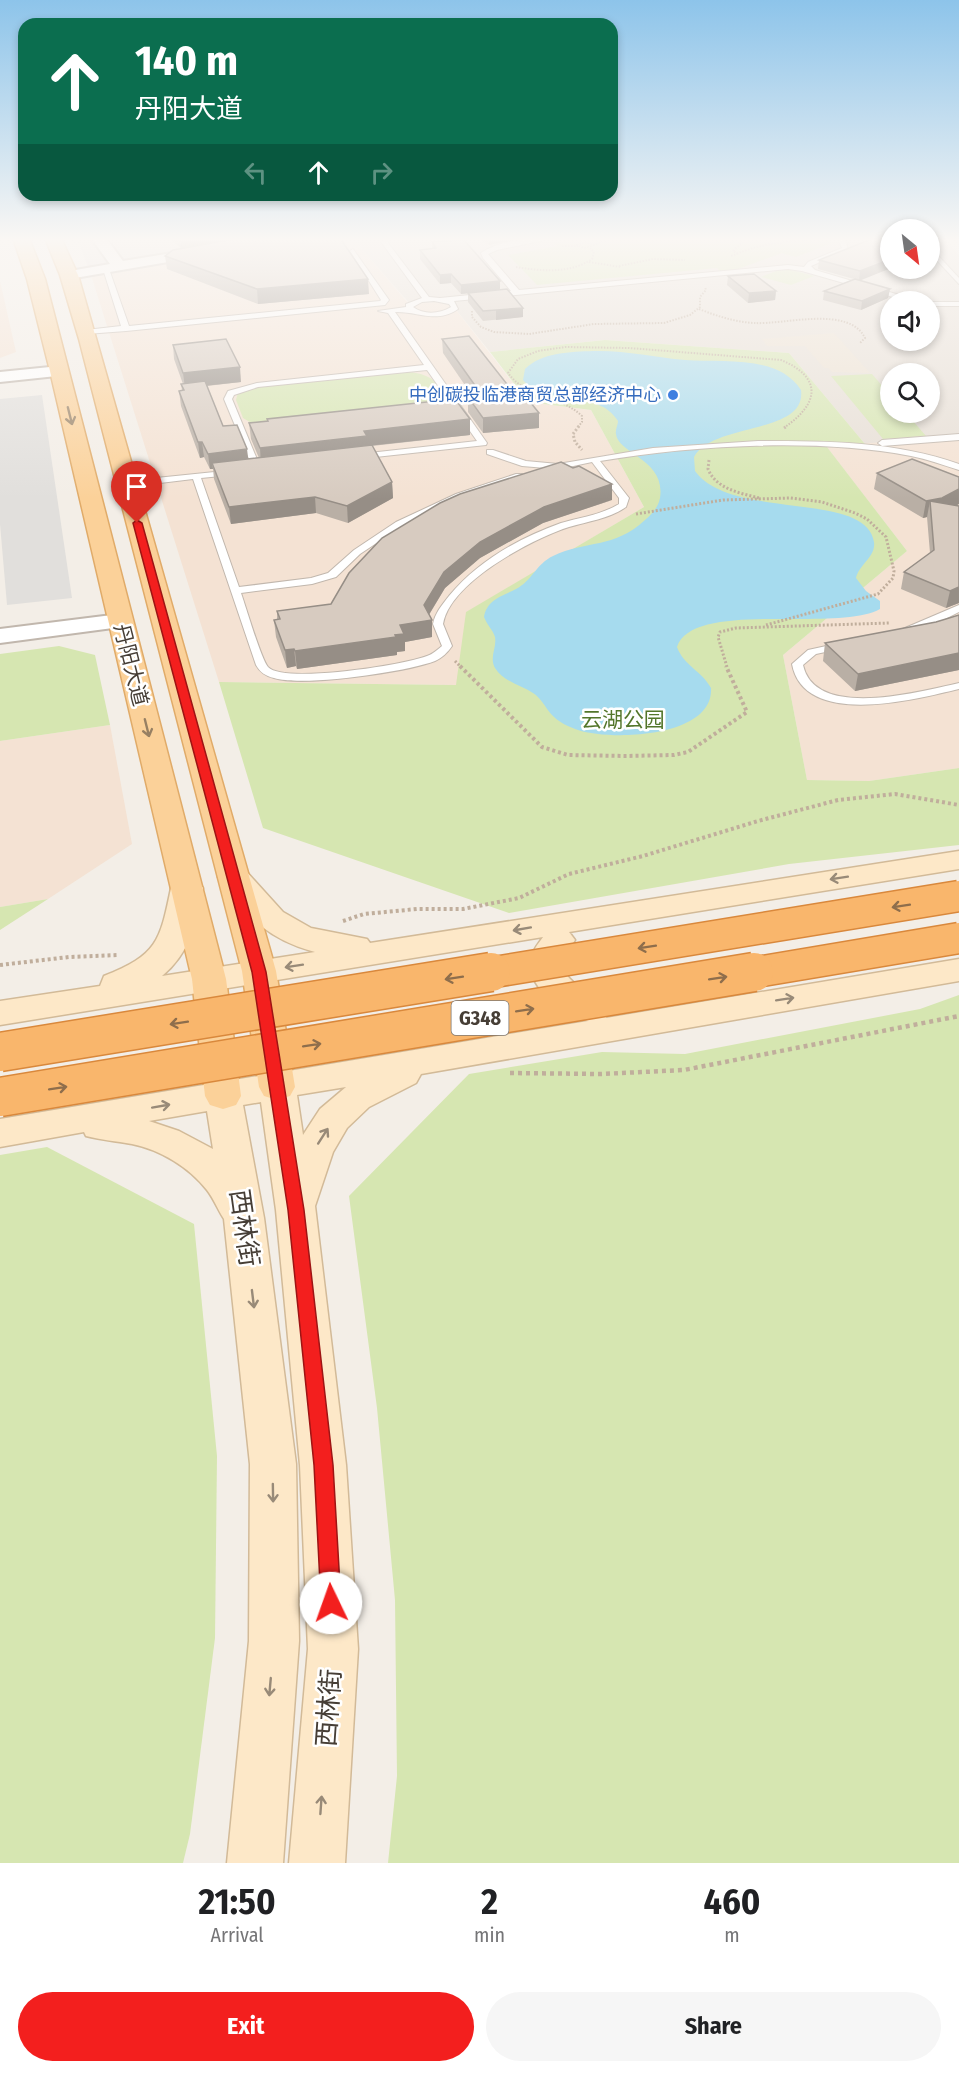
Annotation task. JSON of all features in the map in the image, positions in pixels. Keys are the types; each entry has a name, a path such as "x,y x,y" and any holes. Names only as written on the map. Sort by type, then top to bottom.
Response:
{"highway":[{"name":"G348","path":"0,1052 959,896"},
{"name":"G348","path":"0,1096 959,939"}],"main road":[{"name":"丹阳大道","path":"48,325 209,980 223,1096"},
{"name":"丹阳大道","path":"84,325 259,972 277,1087"},
{"path":"78,446 116,442"},
{"path":"112,586 153,581"}],"street":[{"path":"0,377 60,371"},
{"path":"0,636 120,621"},
{"path":"0,1013 595,916 959,860"},
{"path":"234,878 266,916 283,929 305,938 340,946 414,947"},
{"path":"34,1008 133,979 161,961 175,942 187,888"},
{"path":"595,916 564,933 548,950 545,967 550,978 561,992 581,1006 605,1017 652,1021"},
{"path":"0,1133 959,970"},
{"path":"0,1052 3,1055 6,1070 0,1096"},
{"path":"296,1210 304,1175 320,1139 342,1109 372,1089 407,1072 458,1054"},
{"name":"西林街","path":"277,1087 296,1210 323,1465 333,1649 317,1863"},
{"name":"西林街","path":"223,1096 244,1218 273,1464 274,1641 255,1863"},
{"path":"58,1123 130,1128 169,1142 203,1161 221,1180 244,1218"}],"lane":[{"path":"87,336 126,328 157,325"},
{"path":"87,336 216,325"},
{"path":"400,325 490,452 501,470 502,477 497,482"},
{"path":"257,469 228,397 238,389 430,367"},
{"path":"447,408 458,407"},
{"path":"241,431 253,430"},
{"path":"841,446 959,437"},
{"path":"346,459 483,443"},
{"path":"235,591 312,581 332,575 357,552 399,524 449,500 497,482 594,459 738,444 841,446 905,452 959,467"},
{"path":"490,452 502,458 534,466 559,466"},
{"path":"196,476 261,665 264,670 275,675 306,678 416,663 434,657 447,646 438,626 440,616 465,582 490,562 532,539 566,525 613,511 622,505 624,498 594,459"},
{"path":"247,470 268,468"},
{"path":"127,484 237,472"},
{"path":"894,634 959,608"},
{"path":"853,644 820,649 799,660 798,671 809,687 828,697 856,702 959,686"}],"path":[{"path":"478,325 512,334 545,333 592,325"},
{"path":"850,325 861,330 865,338 860,343"},
{"path":"594,459 575,442 573,434 582,422 582,416 578,410 522,390 512,382 508,373 515,362 545,350 596,346 706,356 772,358 795,365 803,373 811,387 812,399 805,412 784,428 724,448 711,457 707,463 709,474 714,480 733,490 759,498"},
{"path":"646,512 698,503 790,498 822,502 855,513 878,527 886,537 894,571 892,578 878,594 758,627"},
{"path":"434,657 451,658 457,662 549,752 568,755 674,756 688,752 747,712 729,675 718,637 720,632 726,629 758,627 931,621"},
{"path":"305,938 326,926 364,914 417,909 463,909 519,897 569,874 643,856 758,821 838,800 895,794 959,805"},
{"path":"0,965 69,957 144,954 161,961"},
{"path":"499,1074 601,1074 684,1070 959,1016"}],"shaded area":[{"path":"0,325 10,325 16,352 0,358"},
{"path":"107,325 468,325 528,402 591,410 644,507 467,612 457,685 219,682"},
{"path":"468,325 880,325 880,351 940,351 940,325 959,325 959,437 865,444 789,353 605,340 490,352"},
{"path":"834,333 870,373 832,372 824,368 805,346 767,346 762,339"},
{"path":"42,395 72,598 7,605 0,524 0,399"},
{"path":"959,437 959,768 869,781 807,780 783,655 907,551 826,446"},
{"path":"110,725 132,844 48,899 0,907 0,741"}],"green space":[{"name":"云湖公园","path":"605,340 789,353 865,444 827,447 907,551 783,655 807,780 869,781 959,768 959,845 789,864 509,913 263,828 219,682 456,685 466,612 644,507 591,410 528,402 490,352"},
{"path":"404,372 425,375 436,382 445,401 253,424 243,418 236,400 238,392 257,387"},
{"path":"872,374 880,383 880,423 915,423 926,436 883,439 831,376"},
{"path":"59,646 95,655 110,725 0,741 0,654"},
{"path":"48,899 0,930 0,907"},
{"path":"959,995 959,1863 388,1863 397,1776 395,1600 377,1408 349,1196 469,1074 602,1052 685,1054 920,1009"},
{"path":"47,1147 194,1224 217,1456 215,1638 190,1834 183,1863 0,1863 0,1155"}],"water":[{"path":"605,351 685,360 732,361 764,365 791,378 801,390 799,404 789,415 775,422 720,438 704,446 694,457 695,471 713,486 737,496 823,510 848,516 865,526 874,542 874,547 856,578 866,591 880,601 880,609 860,616 737,620 710,624 689,633 677,647 684,659 711,688 708,705 696,717 679,726 635,735 593,733 578,730 560,722 536,695 508,680 495,668 493,660 495,637 484,617 492,602 521,586 547,559 565,551 622,536 645,520 658,505 660,485 656,474 619,441 616,432 618,421 609,411 586,401 546,394 523,380 525,369 548,356"}],"building":[{"path":"469,336 510,388 518,387 539,413 483,418 468,397 480,396 477,392 479,391 442,339"},
{"path":"226,339 240,367 183,373 173,345"},
{"path":"205,381 223,426 237,425 247,449 208,454 202,442 198,442 179,391 184,390 181,384"},
{"path":"455,399 470,419 364,431 367,436 260,448 249,423 268,421 267,419"},
{"path":"372,445 392,482 347,506 315,497 229,507 212,463"},
{"path":"912,459 959,477 959,489 942,498 926,501 877,473"},
{"path":"561,462 573,468 579,466 612,484 544,507 480,542 444,572 424,605 432,620 400,625 404,634 395,635 396,637 295,651 294,649 285,650 274,620 280,619 277,611 331,604 349,573 382,538 440,503 460,494"},
{"path":"930,501 959,506 959,587 950,591 904,572 934,550"},
{"path":"959,615 959,653 858,674 825,643 936,622"}],"place":[{"name":"中创碳投临港商贸总部经济中心","path":"673,395"}],"route":[{"path":"137,523 259,972 296,1210 323,1465 331,1603"}]}
